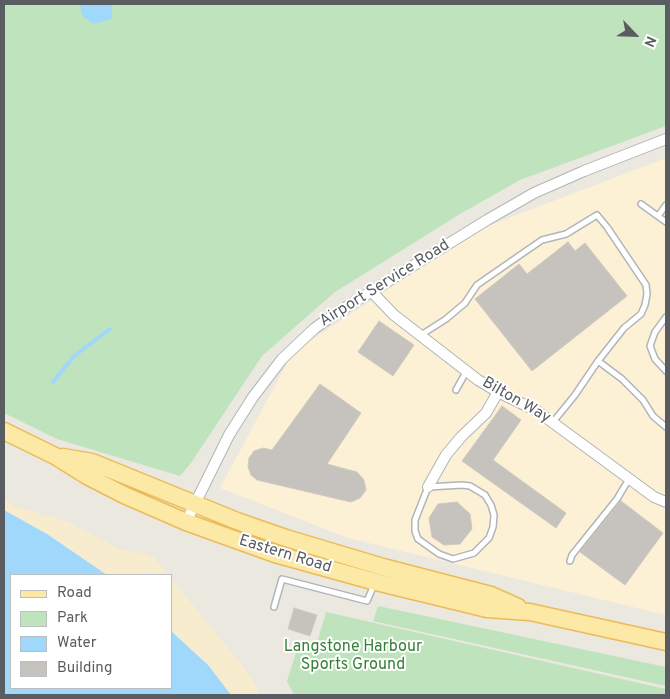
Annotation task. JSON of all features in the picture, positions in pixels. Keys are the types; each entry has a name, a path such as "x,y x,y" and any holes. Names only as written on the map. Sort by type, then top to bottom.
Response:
{"main road":[{"name":"Eastern Road","path":"4,431 55,456 87,476 124,495 186,522 275,554 376,582 487,609 530,612 666,642"},
{"name":"Eastern Road","path":"55,456 92,462 194,504 286,538 491,596 530,612"}],"street":[{"name":"Airport Service Road","path":"186,522 240,417 282,359 315,328 487,220 534,193 666,139"},
{"name":"Bilton Way","path":"372,291 384,306 466,371 498,392 525,404 553,422 654,497 666,502"},
{"path":"428,487 446,455 486,413 498,392"}],"lane":[{"path":"641,204 666,222"},
{"path":"658,216 666,205"},
{"path":"421,336 465,303 477,285 526,251 542,240 566,234 597,215 607,226 646,285 645,305 641,314 624,328 553,422"},
{"path":"666,317 655,332 650,346 655,359 666,371"},
{"path":"598,361 622,379 642,400 653,416 666,427"},
{"path":"456,390 466,371"},
{"path":"570,560 617,499 629,479"},
{"path":"470,486 485,495 491,504 494,515 493,527 488,538 474,553 453,558 439,554 418,539 415,531 415,520 428,487 470,486"},
{"path":"274,607 282,579 368,601 376,582"}],"shaded area":[{"path":"666,158 666,615 348,538 220,488 293,352 480,229"}],"green space":[{"path":"4,4 666,4 666,126 520,180 460,214 335,292 262,356 191,463 180,476 57,439 4,413"},
{"path":"378,606 666,667 666,686 373,621"},
{"name":"Langstone Harbour Sports Ground","path":"326,612 666,689 666,695 294,695 287,681 296,653 316,646"}],"sand":[{"path":"4,499 14,506 68,522 119,549 153,557 168,574 66,574 4,529"},
{"path":"172,579 251,677 260,695 158,695 172,689"}],"water":[{"path":"80,4 112,4 112,19 93,24 82,15"},
{"path":"4,510 47,534 106,574 10,574 10,689 172,689 172,632 208,665 231,695 4,695"}],"building":[{"path":"568,242 575,251 585,243 627,296 532,371 475,299 519,264 527,274"},
{"path":"379,321 414,345 393,376 358,352"},
{"path":"320,384 361,413 327,464 357,472 364,480 366,490 360,498 351,502 257,480 251,475 248,467 249,458 254,451 263,448 272,450"},
{"path":"502,406 521,420 493,460 566,513 556,528 462,461"},
{"path":"621,501 663,533 625,585 580,552"},
{"path":"457,502 470,514 472,529 460,544 444,545 432,537 429,518 438,504"},
{"path":"294,608 317,615 310,636 288,629"}],"waterway":[{"path":"53,382 74,356 110,329"}]}
